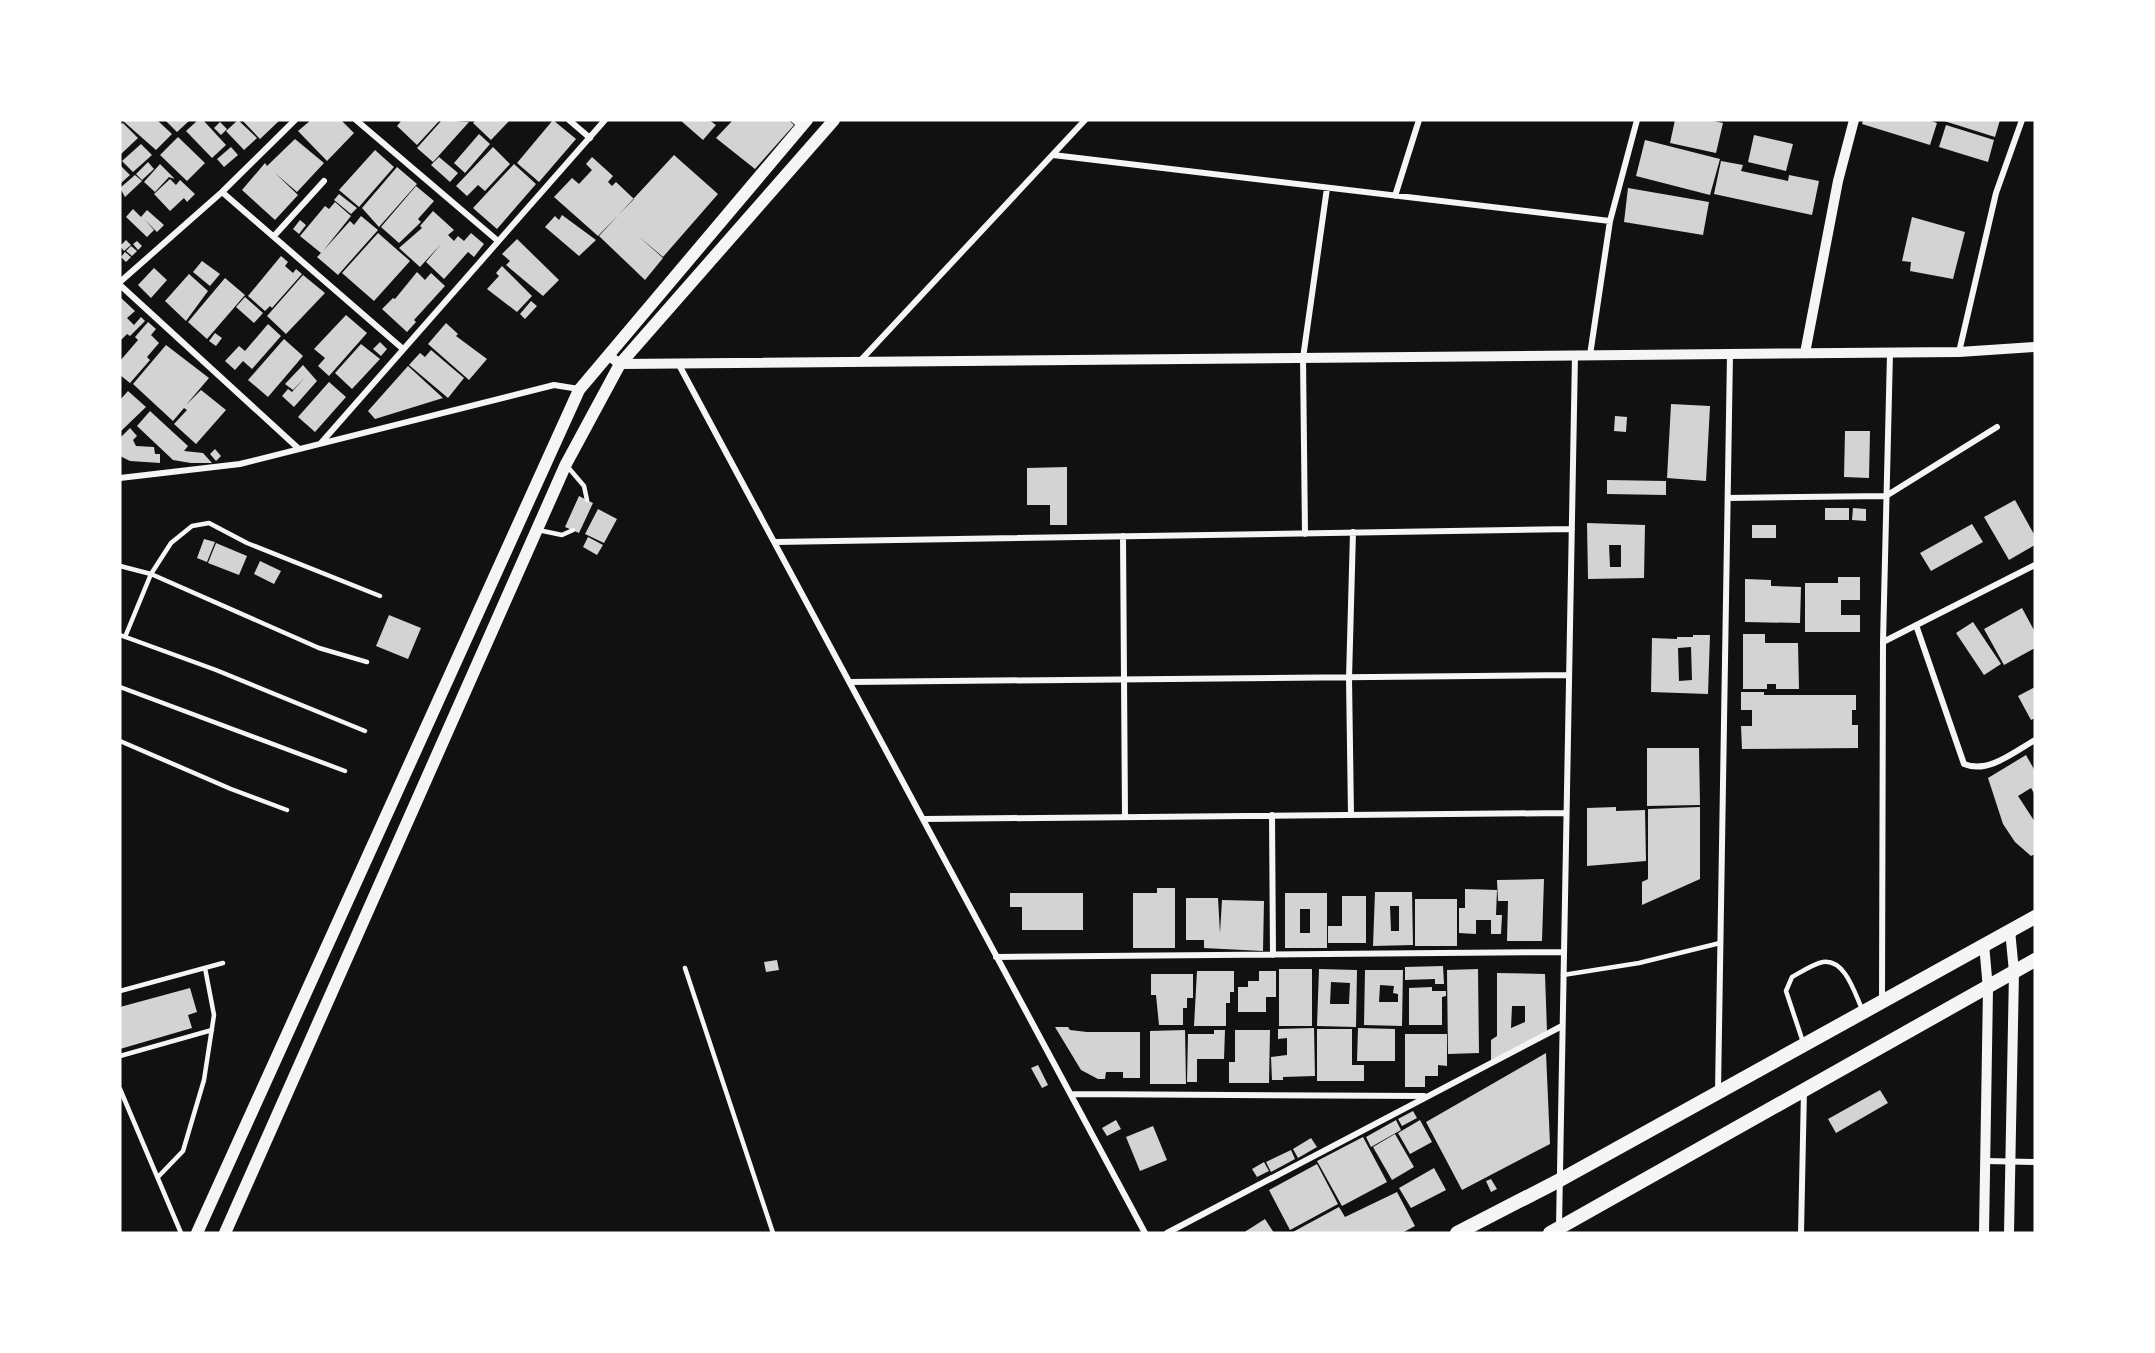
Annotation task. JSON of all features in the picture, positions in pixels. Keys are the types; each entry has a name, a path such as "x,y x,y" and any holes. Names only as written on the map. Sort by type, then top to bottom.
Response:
{"highway":[{"path":"1457,1233 1560,1180 2035,917"},
{"path":"1556,1231 1804,1089 1988,989 2035,960"}],"main road":[{"path":"225,1233 566,464 620,364 834,120"},
{"path":"197,1233 579,390 801,122"}],"street":[{"path":"295,120 222,192 120,283 300,449"},
{"path":"356,120 498,241"},
{"path":"569,120 590,138"},
{"path":"320,444 605,120"},
{"path":"859,362 1085,120"},
{"path":"1395,196 1419,120"},
{"path":"1590,355 1610,221 1637,120"},
{"path":"1805,354 1838,181 1854,120"},
{"path":"1959,352 1996,193 2022,120"},
{"path":"1053,155 1610,221"},
{"path":"274,236 324,181"},
{"path":"1305,534 1303,358 1326,188"},
{"path":"222,192 403,349"},
{"path":"608,355 620,364 1805,354 1959,352 2035,347"},
{"path":"1882,1001 1883,642 1890,352"},
{"path":"1718,1093 1730,354"},
{"path":"1556,1231 1560,1180 1575,355"},
{"path":"678,363 1145,1233"},
{"path":"120,478 240,464 554,386 579,390"},
{"path":"1728,498 1886,496 1996,427"},
{"path":"775,542 1572,529"},
{"path":"1351,815 1349,678 1353,532"},
{"path":"1123,536 1125,817"},
{"path":"1883,642 2035,565"},
{"path":"1916,625 1964,764 1974,768 1985,768 2035,740"},
{"path":"850,682 1569,675"},
{"path":"924,819 1566,813"},
{"path":"1272,815 1274,955"},
{"path":"2009,1233 2014,972 2010,930"},
{"path":"1984,944 1988,989 1984,1233"},
{"path":"996,957 1564,952"},
{"path":"1167,1233 1562,1026"},
{"path":"1801,1233 1804,1089"},
{"path":"1071,1094 1426,1096"},
{"path":"1985,1161 2035,1162"}],"lane":[{"path":"566,464 584,486 587,500"},
{"path":"365,731 216,670 122,636 151,574 171,543 192,526 208,523 247,543 380,596"},
{"path":"537,530 562,535 573,530"},
{"path":"120,566 151,574 319,648 367,662"},
{"path":"120,687 345,771"},
{"path":"120,741 231,789 287,810"},
{"path":"1563,975 1639,963 1720,943"},
{"path":"1803,1045 1786,991 1792,977 1822,962 1832,963 1842,969 1863,1011"},
{"path":"120,992 223,963"},
{"path":"158,1177 183,1151 204,1080 214,1015 205,968"},
{"path":"685,968 773,1233"},
{"path":"120,1056 212,1030"},
{"path":"120,1089 181,1233"}],"building":[{"path":"122,120 157,120 172,134 156,150"},
{"path":"165,120 190,120 177,132"},
{"path":"198,120 203,120 226,145 212,158 186,131"},
{"path":"238,120 257,138 244,150 226,131"},
{"path":"242,120 280,120 260,139"},
{"path":"311,120 341,120 354,133 327,161 298,131"},
{"path":"402,120 440,120 417,145 397,126"},
{"path":"442,120 469,122 433,162 417,148"},
{"path":"476,120 510,120 491,140 473,123"},
{"path":"553,120 576,139 539,182 517,163"},
{"path":"680,120 709,120 716,125 703,140"},
{"path":"733,120 789,120 794,125 755,169 716,138"},
{"path":"1675,120 1709,120 1723,123 1716,153 1670,143"},
{"path":"1863,120 1929,120 1937,123 1930,145 1862,124"},
{"path":"1941,120 2000,120 1995,137"},
{"path":"220,122 227,129 221,135 214,128"},
{"path":"123,123 138,138 120,155 120,125"},
{"path":"1946,125 1994,140 1988,162 1939,147"},
{"path":"479,134 490,144 465,173 454,163"},
{"path":"1754,135 1793,144 1786,171 1748,162"},
{"path":"178,137 205,163 187,181 160,155"},
{"path":"295,139 324,163 297,192 275,173 298,195 275,220 242,190 265,163 267,166"},
{"path":"1645,140 1720,159 1710,195 1636,176"},
{"path":"141,144 152,155 133,172 122,161"},
{"path":"231,147 238,155 224,167 217,159"},
{"path":"493,147 510,164 485,191 478,185 467,196 456,186"},
{"path":"375,150 394,167 359,207 339,190"},
{"path":"674,155 718,194 663,257 637,235 663,258 645,280 599,236"},
{"path":"439,157 458,173 450,182 431,165"},
{"path":"592,157 613,176 608,182 612,186 616,182 634,199 598,236 554,197 572,178 579,184 592,170 586,164"},
{"path":"1721,161 1743,165 1741,171 1788,181 1789,175 1819,181 1812,215 1714,194"},
{"path":"148,162 154,169 142,180 136,174"},
{"path":"160,164 175,179 169,177 155,192 144,182"},
{"path":"514,164 536,184 497,229 473,208"},
{"path":"120,165 130,175 120,184"},
{"path":"397,167 417,184 379,227 362,208"},
{"path":"135,175 142,181 125,197 120,188"},
{"path":"170,179 176,185 180,180 195,194 187,202 184,198 170,211 154,194"},
{"path":"416,186 434,201 418,219 421,222 399,243 381,227"},
{"path":"1628,188 1709,202 1703,235 1624,222"},
{"path":"339,194 357,208 351,214 334,200"},
{"path":"335,202 351,216 323,251 350,221 354,225 361,216 378,230 338,275 317,257 321,253 300,236 325,206 329,209"},
{"path":"133,209 141,217 147,210 164,225 157,232 144,219 154,230 147,237 126,217"},
{"path":"433,211 454,230 448,235 454,241 458,236 464,241 471,233 484,244 474,257 468,252 444,279 426,262 441,244 420,267 399,248 422,228 420,226"},
{"path":"562,215 596,240 579,256 545,227 555,216 559,220"},
{"path":"1912,217 1965,232 1953,279 1910,271 1911,262 1902,261"},
{"path":"300,220 306,225 299,234 293,229"},
{"path":"378,233 410,261 374,301 342,273"},
{"path":"517,239 559,280 543,296 506,265 510,261 502,254"},
{"path":"126,240 131,245 124,251 120,246"},
{"path":"137,241 142,246 138,250 133,244"},
{"path":"131,246 137,251 132,256 126,251"},
{"path":"125,252 131,257 126,262 121,257"},
{"path":"281,256 288,262 285,266 293,273 296,269 302,274 272,308 270,306 265,311 248,296"},
{"path":"202,261 220,274 210,286 193,272"},
{"path":"502,266 532,296 517,312 487,289 499,276 496,273"},
{"path":"154,268 167,280 151,298 138,285"},
{"path":"417,272 425,280 431,273 445,286 414,320 416,322 407,332 382,309 393,298 395,299"},
{"path":"189,274 208,291 186,321 165,301"},
{"path":"303,275 325,293 286,334 267,316"},
{"path":"225,278 245,295 207,339 188,322"},
{"path":"120,297 135,311 127,318 134,325 141,317 145,321 130,336 127,334 120,341"},
{"path":"245,297 263,313 254,323 236,307"},
{"path":"531,301 537,306 525,319 520,314"},
{"path":"346,315 367,333 329,376 318,366 325,358 314,349"},
{"path":"148,322 156,329 151,335 159,343 147,357 150,360 130,383 120,375 120,361 138,340 135,337"},
{"path":"446,323 458,334 456,336 487,359 469,380 428,344"},
{"path":"268,324 281,336 252,369 243,361 235,370 225,361 239,346 245,351"},
{"path":"215,333 222,338 216,346 209,341"},
{"path":"284,339 303,356 268,397 248,380"},
{"path":"380,342 387,349 381,356 373,349"},
{"path":"361,344 380,359 352,389 335,373"},
{"path":"166,345 209,378 186,405 201,390 226,410 196,444 174,424 187,410 184,408 173,421 133,384"},
{"path":"431,350 464,378 448,398 409,365 420,353 425,357"},
{"path":"303,365 317,381 294,407 282,396 288,389 292,392 306,376 293,390 285,384"},
{"path":"408,366 443,398 375,419 368,411"},
{"path":"329,382 346,397 315,432 298,417"},
{"path":"128,391 146,407 120,432 120,400"},
{"path":"1671,404 1710,406 1706,481 1667,478"},
{"path":"150,411 188,446 184,451 203,453 212,463 173,460 137,426"},
{"path":"1615,416 1627,417 1626,432 1614,431"},
{"path":"130,428 137,436 133,440 136,446 154,447 155,454 160,454 160,463 130,461 120,456 120,438"},
{"path":"1845,431 1870,431 1869,478 1844,477"},
{"path":"215,449 221,456 216,461 210,454"},
{"path":"1067,467 1067,525 1050,525 1050,505 1027,505 1027,468"},
{"path":"1607,480 1666,481 1666,495 1607,494"},
{"path":"579,496 593,503 579,533 565,527"},
{"path":"2015,500 2035,536 2035,545 2009,560 1984,517"},
{"path":"1825,508 1849,508 1849,520 1825,520"},
{"path":"1853,508 1866,509 1866,521 1852,520"},
{"path":"598,509 617,519 604,543 585,534"},
{"path":"1587,523 1645,525 1644,578 1588,579","holes":["1609,545 1621,545 1621,567 1610,567"]},
{"path":"1972,524 1983,542 1931,571 1920,553"},
{"path":"1752,525 1776,525 1776,538 1752,538"},
{"path":"588,537 603,545 597,555 583,547"},
{"path":"204,539 215,542 207,562 197,558"},
{"path":"216,543 247,556 239,575 208,563"},
{"path":"260,561 281,571 274,584 254,574"},
{"path":"1838,577 1860,577 1860,600 1841,600 1841,615 1860,615 1860,632 1805,632 1805,583 1838,583"},
{"path":"1745,579 1771,580 1771,586 1801,587 1800,623 1745,622"},
{"path":"2022,608 2035,632 2035,648 2004,665 1984,629"},
{"path":"389,615 421,628 408,659 376,646"},
{"path":"1973,622 2001,664 1984,675 1956,633"},
{"path":"1743,634 1765,634 1765,643 1798,643 1799,689 1776,689 1776,684 1767,684 1767,689 1743,689"},
{"path":"1693,635 1710,635 1708,694 1651,692 1652,638 1693,637","holes":["1691,647 1692,680 1679,681 1678,648"]},
{"path":"2035,687 2035,718 2031,720 2018,696"},
{"path":"1741,692 1764,692 1764,695 1856,695 1856,710 1852,710 1852,725 1858,725 1858,748 1742,749 1741,726 1752,726 1752,710 1741,710"},
{"path":"1647,748 1699,748 1700,805 1647,806"},
{"path":"2026,755 2035,771 2035,795 2031,788 2018,796 2035,822 2035,854 2031,856 2015,842 2003,824 1988,778"},
{"path":"1616,807 1616,811 1645,810 1646,861 1587,866 1587,808"},
{"path":"1700,807 1700,879 1642,905 1642,882 1648,879 1648,809"},
{"path":"1544,879 1542,941 1507,941 1508,901 1498,901 1497,880"},
{"path":"1157,888 1175,888 1175,948 1133,948 1133,893 1157,893"},
{"path":"1465,889 1497,890 1496,915 1502,915 1501,934 1491,934 1491,920 1476,920 1476,934 1459,933 1459,908 1465,908"},
{"path":"1375,892 1412,892 1413,945 1373,946","holes":["1390,906 1399,906 1399,931 1391,931"]},
{"path":"1010,893 1083,893 1083,930 1022,930 1022,907 1010,907"},
{"path":"1285,893 1327,893 1327,948 1285,948","holes":["1300,909 1310,909 1310,933 1300,933"]},
{"path":"1342,896 1366,896 1366,943 1328,943 1328,926 1342,926"},
{"path":"1186,898 1218,898 1220,933 1222,900 1264,901 1263,951 1204,948 1204,940 1186,940"},
{"path":"1415,899 1457,899 1457,946 1415,946"},
{"path":"777,960 779,970 766,972 764,962"},
{"path":"1443,966 1444,984 1435,984 1435,979 1405,980 1405,967"},
{"path":"1279,969 1312,969 1312,1026 1279,1026"},
{"path":"1319,969 1357,970 1356,1027 1317,1026","holes":["1331,982 1350,983 1349,1004 1330,1004"]},
{"path":"1478,969 1479,1053 1448,1054 1447,970"},
{"path":"1365,970 1403,970 1402,1026 1364,1025","holes":["1380,985 1394,986 1393,993 1398,994 1398,1002 1379,1002"]},
{"path":"1197,971 1234,971 1234,992 1230,992 1230,1003 1226,1003 1226,1026 1194,1026"},
{"path":"1259,971 1276,971 1276,997 1266,997 1266,1012 1238,1012 1238,987 1248,987 1248,981 1259,981"},
{"path":"1497,973 1545,974 1547,1031 1491,1062 1491,1040 1497,1036","holes":["1512,1006 1525,1006 1525,1022 1511,1028"]},
{"path":"1151,974 1193,974 1193,998 1187,998 1187,1008 1183,1008 1183,1025 1159,1025 1156,995 1151,995"},
{"path":"1432,987 1432,991 1446,991 1446,996 1442,997 1442,1025 1409,1025 1409,988"},
{"path":"190,988 197,1012 188,1015 192,1028 120,1049 120,1007"},
{"path":"1055,1027 1068,1027 1070,1030 1087,1032 1140,1032 1140,1078 1123,1078 1123,1072 1106,1072 1105,1079 1098,1079 1081,1070"},
{"path":"1314,1028 1315,1076 1283,1077 1283,1080 1272,1080 1271,1057 1287,1055 1287,1038 1278,1039 1278,1029"},
{"path":"1358,1028 1395,1029 1395,1061 1357,1061"},
{"path":"1317,1029 1352,1029 1352,1065 1364,1065 1364,1081 1317,1081"},
{"path":"1185,1030 1186,1084 1150,1084 1150,1031"},
{"path":"1214,1030 1225,1030 1224,1059 1197,1059 1197,1082 1187,1082 1188,1034 1214,1034"},
{"path":"1235,1030 1270,1030 1269,1083 1229,1083 1229,1062 1235,1062"},
{"path":"1405,1034 1447,1034 1447,1066 1438,1065 1438,1076 1425,1076 1425,1087 1405,1087"},
{"path":"1546,1053 1550,1144 1462,1190 1426,1122"},
{"path":"1038,1065 1048,1085 1042,1088 1031,1068"},
{"path":"1880,1090 1888,1103 1836,1133 1828,1119"},
{"path":"1413,1111 1417,1118 1402,1126 1398,1119"},
{"path":"1116,1120 1121,1129 1107,1136 1102,1128"},
{"path":"1396,1120 1401,1130 1371,1147 1366,1137"},
{"path":"1420,1120 1432,1142 1410,1154 1398,1133"},
{"path":"1153,1126 1167,1160 1140,1171 1126,1137"},
{"path":"1395,1134 1414,1167 1392,1180 1373,1147"},
{"path":"1363,1137 1387,1182 1342,1206 1317,1161"},
{"path":"1311,1138 1317,1147 1298,1158 1293,1149"},
{"path":"1291,1150 1295,1159 1271,1172 1266,1162"},
{"path":"1264,1162 1269,1171 1257,1177 1252,1169"},
{"path":"1317,1164 1338,1204 1290,1230 1269,1190"},
{"path":"1434,1168 1446,1190 1411,1208 1399,1188"},
{"path":"1491,1179 1497,1189 1491,1192 1486,1181"},
{"path":"1397,1192 1415,1226 1402,1233 1291,1233 1339,1207 1345,1217"},
{"path":"1265,1219 1274,1233 1243,1233"}]}
